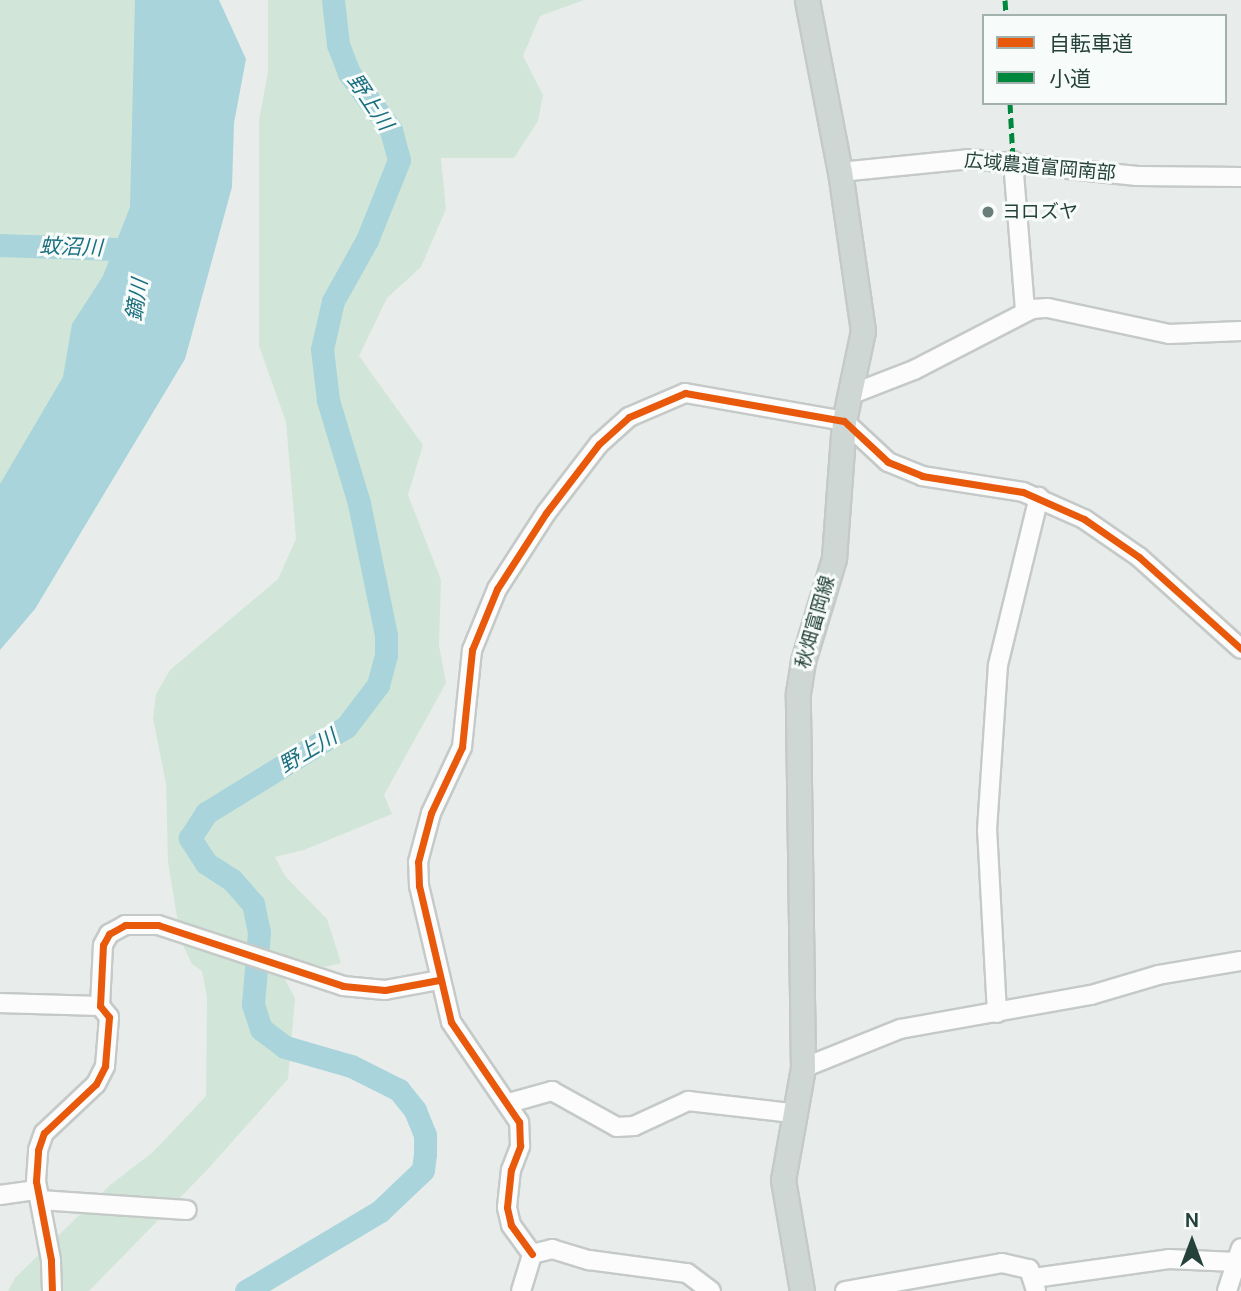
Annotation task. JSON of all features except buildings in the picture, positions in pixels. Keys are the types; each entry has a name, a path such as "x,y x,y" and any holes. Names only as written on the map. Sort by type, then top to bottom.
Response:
{"main road":[{"name":"秋畑富岡線","path":"802,1291 783,1180 792,1113 803,1068 798,692 803,661 834,558 844,421 852,394 863,331 840,172 807,0"}],"street":[{"name":"広域農道富岡南部","path":"840,172 937,160 1013,161 1137,176 1241,177"},
{"path":"1013,161 1025,311"},
{"path":"852,394 914,370 1025,311 1048,307 1169,334 1241,331"},
{"path":"532,1254 511,1225 507,1207 511,1170 520,1146 519,1122 509,1103 464,1045 451,1022 419,886 421,840 463,747 472,650 497,589 546,513 599,444 629,417 668,397 685,393 722,397 844,421 888,462 922,477 1039,497 1084,519 1139,558 1241,649"},
{"path":"997,1013 987,830 998,665 1039,497"},
{"path":"52,1291 38,1195 38,1150 44,1133 96,1084 105,1066 109,1017 100,1006 103,945 109,934 137,923 179,931 286,964 326,981 368,989 439,980"},
{"path":"803,1068 900,1029 1091,995 1158,975 1241,961"},
{"path":"0,1003 100,1006"},
{"path":"509,1103 552,1091 617,1127 634,1126 688,1101 792,1113"},
{"path":"0,1195 38,1195 187,1210"},
{"path":"532,1254 552,1249 589,1260 687,1273 711,1291"},
{"path":"522,1291 532,1254"},
{"path":"845,1291 901,1286 1002,1263 1029,1269 1035,1285 1169,1259 1238,1255 1227,1291"}],"green space":[{"path":"0,0 213,0 0,545"},
{"path":"268,0 584,0 540,16 523,56 543,95 538,121 514,158 441,158 446,209 421,267 387,298 359,356 423,445 408,495 441,580 439,645 446,683 384,795 392,814 304,850 275,857 285,876 327,919 341,963 325,967 285,957 282,974 295,998 288,1079 208,1169 89,1291 8,1291 15,1278 110,1185 153,1152 206,1096 207,997 202,971 192,964 181,941 168,862 166,784 153,718 156,694 170,670 278,579 296,539 286,422 259,346 259,120 268,72"}],"water":[{"name":"鏑川","path":"135,0 219,0 246,59 234,123 232,187 185,359 35,609 0,650 0,484 63,377 72,324 103,276 130,207"}],"waterway":[{"name":"野上川","path":"246,1291 380,1211 423,1170 425,1153 425,1135 415,1110 399,1090 351,1066 285,1047 261,1029 253,1004 259,932 253,904 232,880 206,863 190,838 206,813 346,727 378,685 386,655 386,635 359,503 328,400 322,349 333,301 367,240 399,160 391,130 349,73 338,44 333,0"},
{"name":"蚊沼川","path":"0,245 142,250"}],"marked path":[{"path":"1005,0 1006,14"},
{"path":"1010,105 1013,161"}],"cycle path":[{"path":"532,1254 511,1225 507,1207 511,1170 520,1146 519,1122 451,1022 419,886 418,862 431,813 462,747 472,650 497,589 546,513 599,444 629,417 685,393 844,421 888,462 922,476 1023,492 1084,519 1139,557 1241,649"},
{"path":"52,1291 51,1260 36,1181 38,1150 44,1133 96,1084 105,1066 109,1017 100,1006 103,945 109,934 125,925 158,925 343,986 385,990 439,980"}],"place":[{"name":"ヨロズヤ","path":"988,212"}]}
